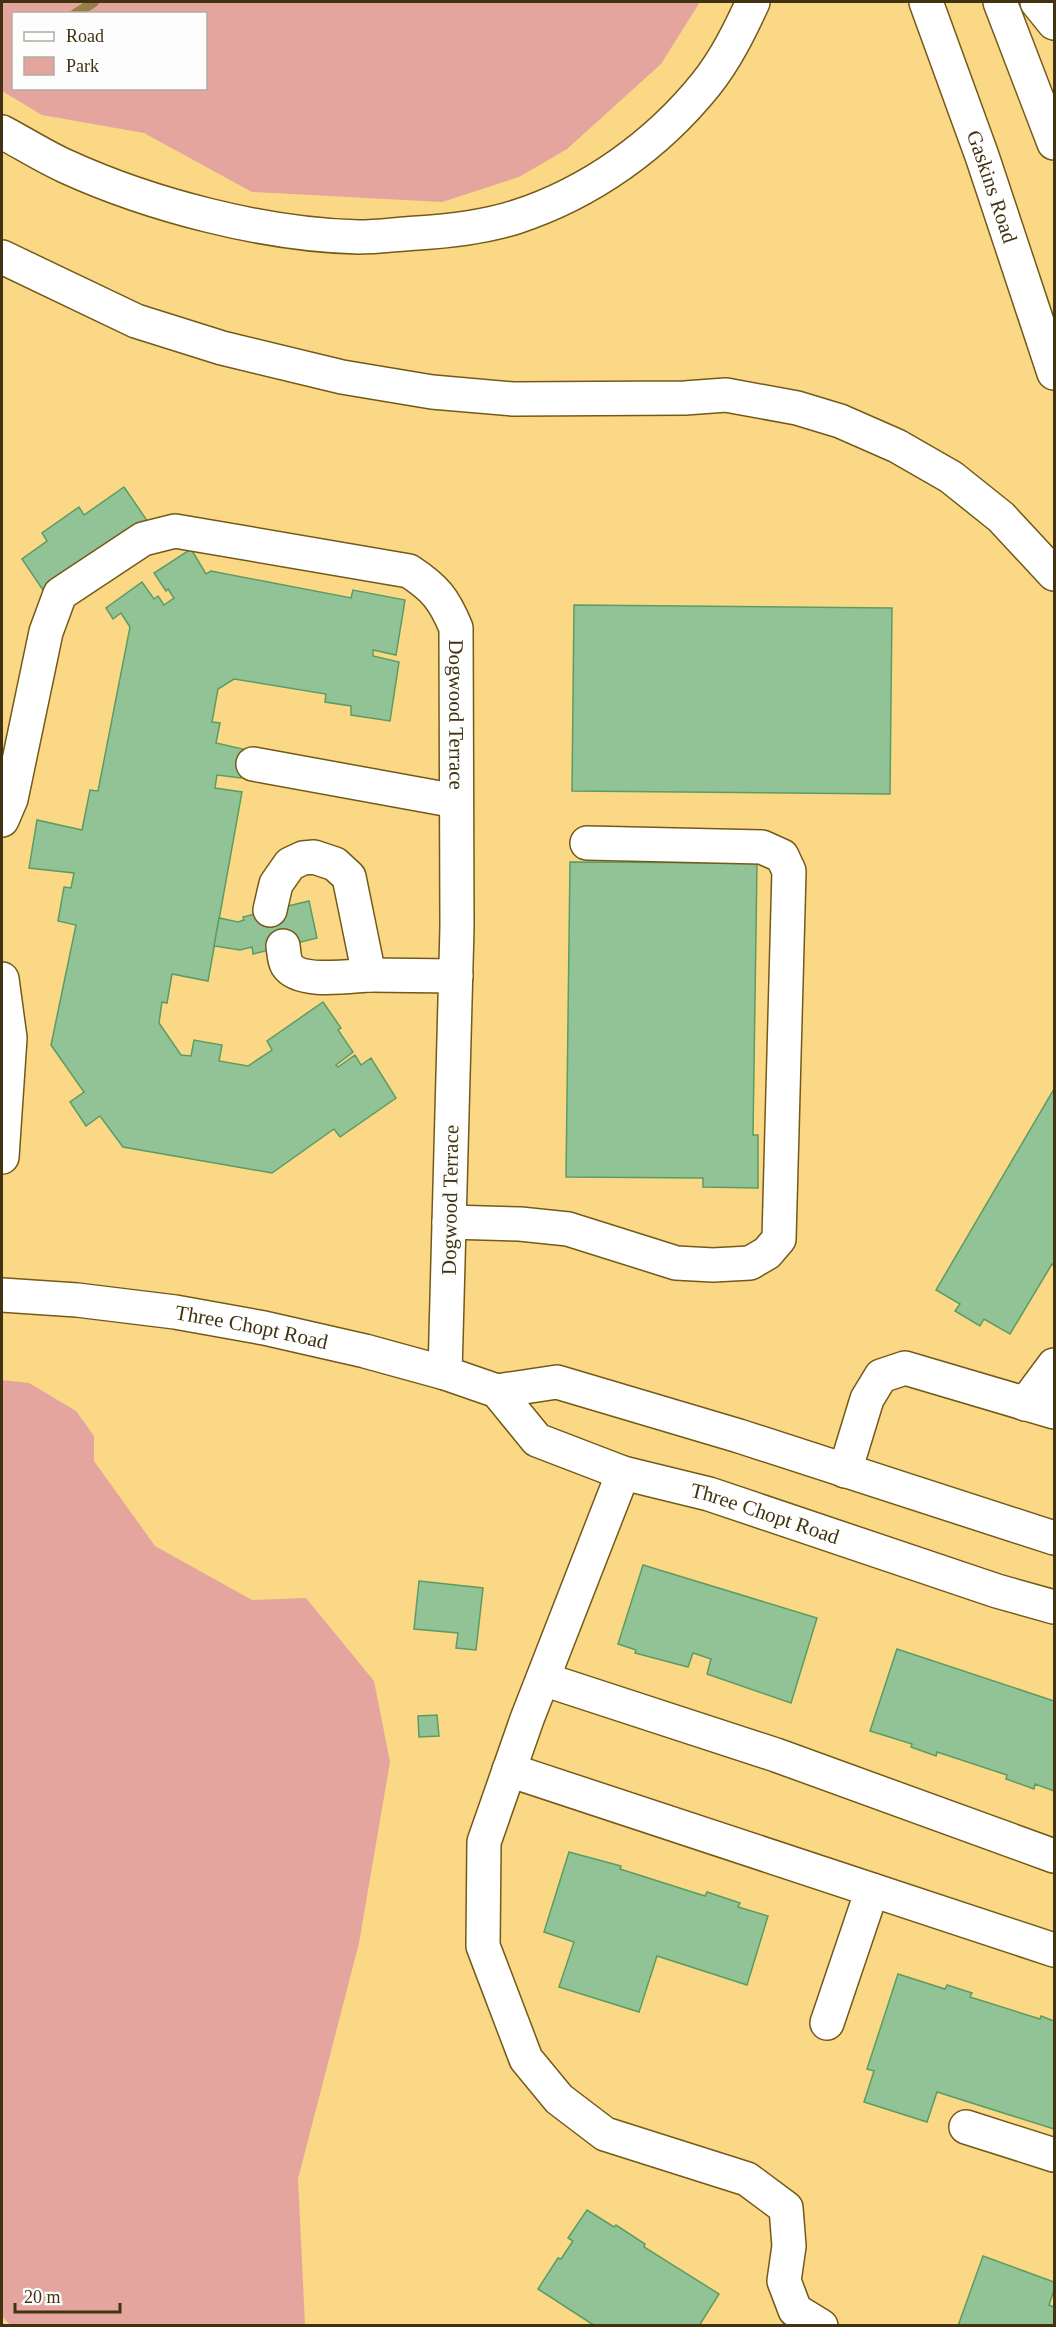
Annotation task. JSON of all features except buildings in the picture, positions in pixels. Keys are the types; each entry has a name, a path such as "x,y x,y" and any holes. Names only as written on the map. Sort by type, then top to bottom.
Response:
{"main road":[{"path":"2,132 64,166 142,197 218,218 300,231 359,237 453,231 515,218 569,196 613,171 664,130 707,83 737,37 753,2"},
{"name":"Gaskins Road","path":"926,2 982,156 1054,373"},
{"path":"1000,2 1054,143"},
{"path":"1037,2 1054,23"},
{"path":"2,257 136,321 222,348 342,377 432,392 513,399 685,398 726,395 797,408 840,421 897,446 951,477 1000,517 1054,574"},
{"name":"Dogwood Terrace","path":"2,820 11,799 46,632 60,594 143,539 176,531 409,571 430,585 448,607 456,628 456,976 445,1373"},
{"path":"253,764 456,801"},
{"path":"449,1222 519,1224 568,1229 676,1263 704,1265 750,1263 767,1253 779,1239 789,872 782,856 762,848 586,843"},
{"path":"270,910 276,884 291,864 303,858 314,857 335,864 349,877 369,975"},
{"path":"283,946 287,965 296,972 311,978 369,975 456,976"},
{"path":"2,979 10,1038 2,1157"},
{"name":"Three Chopt Road","path":"2,1295 77,1300 175,1312 264,1328 365,1351 445,1373 497,1391 556,1382 630,1402 1054,1538"},
{"path":"845,1471 867,1399 881,1376 905,1368 1040,1408 1054,1365"},
{"name":"Three Chopt Road","path":"497,1391 537,1440 623,1473 709,1494 997,1591 1054,1607"},
{"path":"623,1473 543,1679 484,1842 483,1946 526,2059 559,2099 605,2134 747,2178 786,2208 789,2246 784,2281 795,2310 821,2325"},
{"path":"543,1679 776,1755 1054,1856"},
{"path":"509,1770 1054,1950"},
{"path":"827,2023 872,1890"},
{"path":"966,2127 1054,2155"}],"green space":[{"path":"2,2 700,2 661,64 567,149 519,177 442,202 252,192 144,133 42,115 2,91"},
{"path":"2,1380 29,1383 76,1411 94,1436 94,1461 155,1546 252,1600 306,1598 374,1681 390,1762 359,1943 298,2179 305,2325 11,2326 2,2316"}],"waterway":[{"path":"78,12 94,2"}]}
